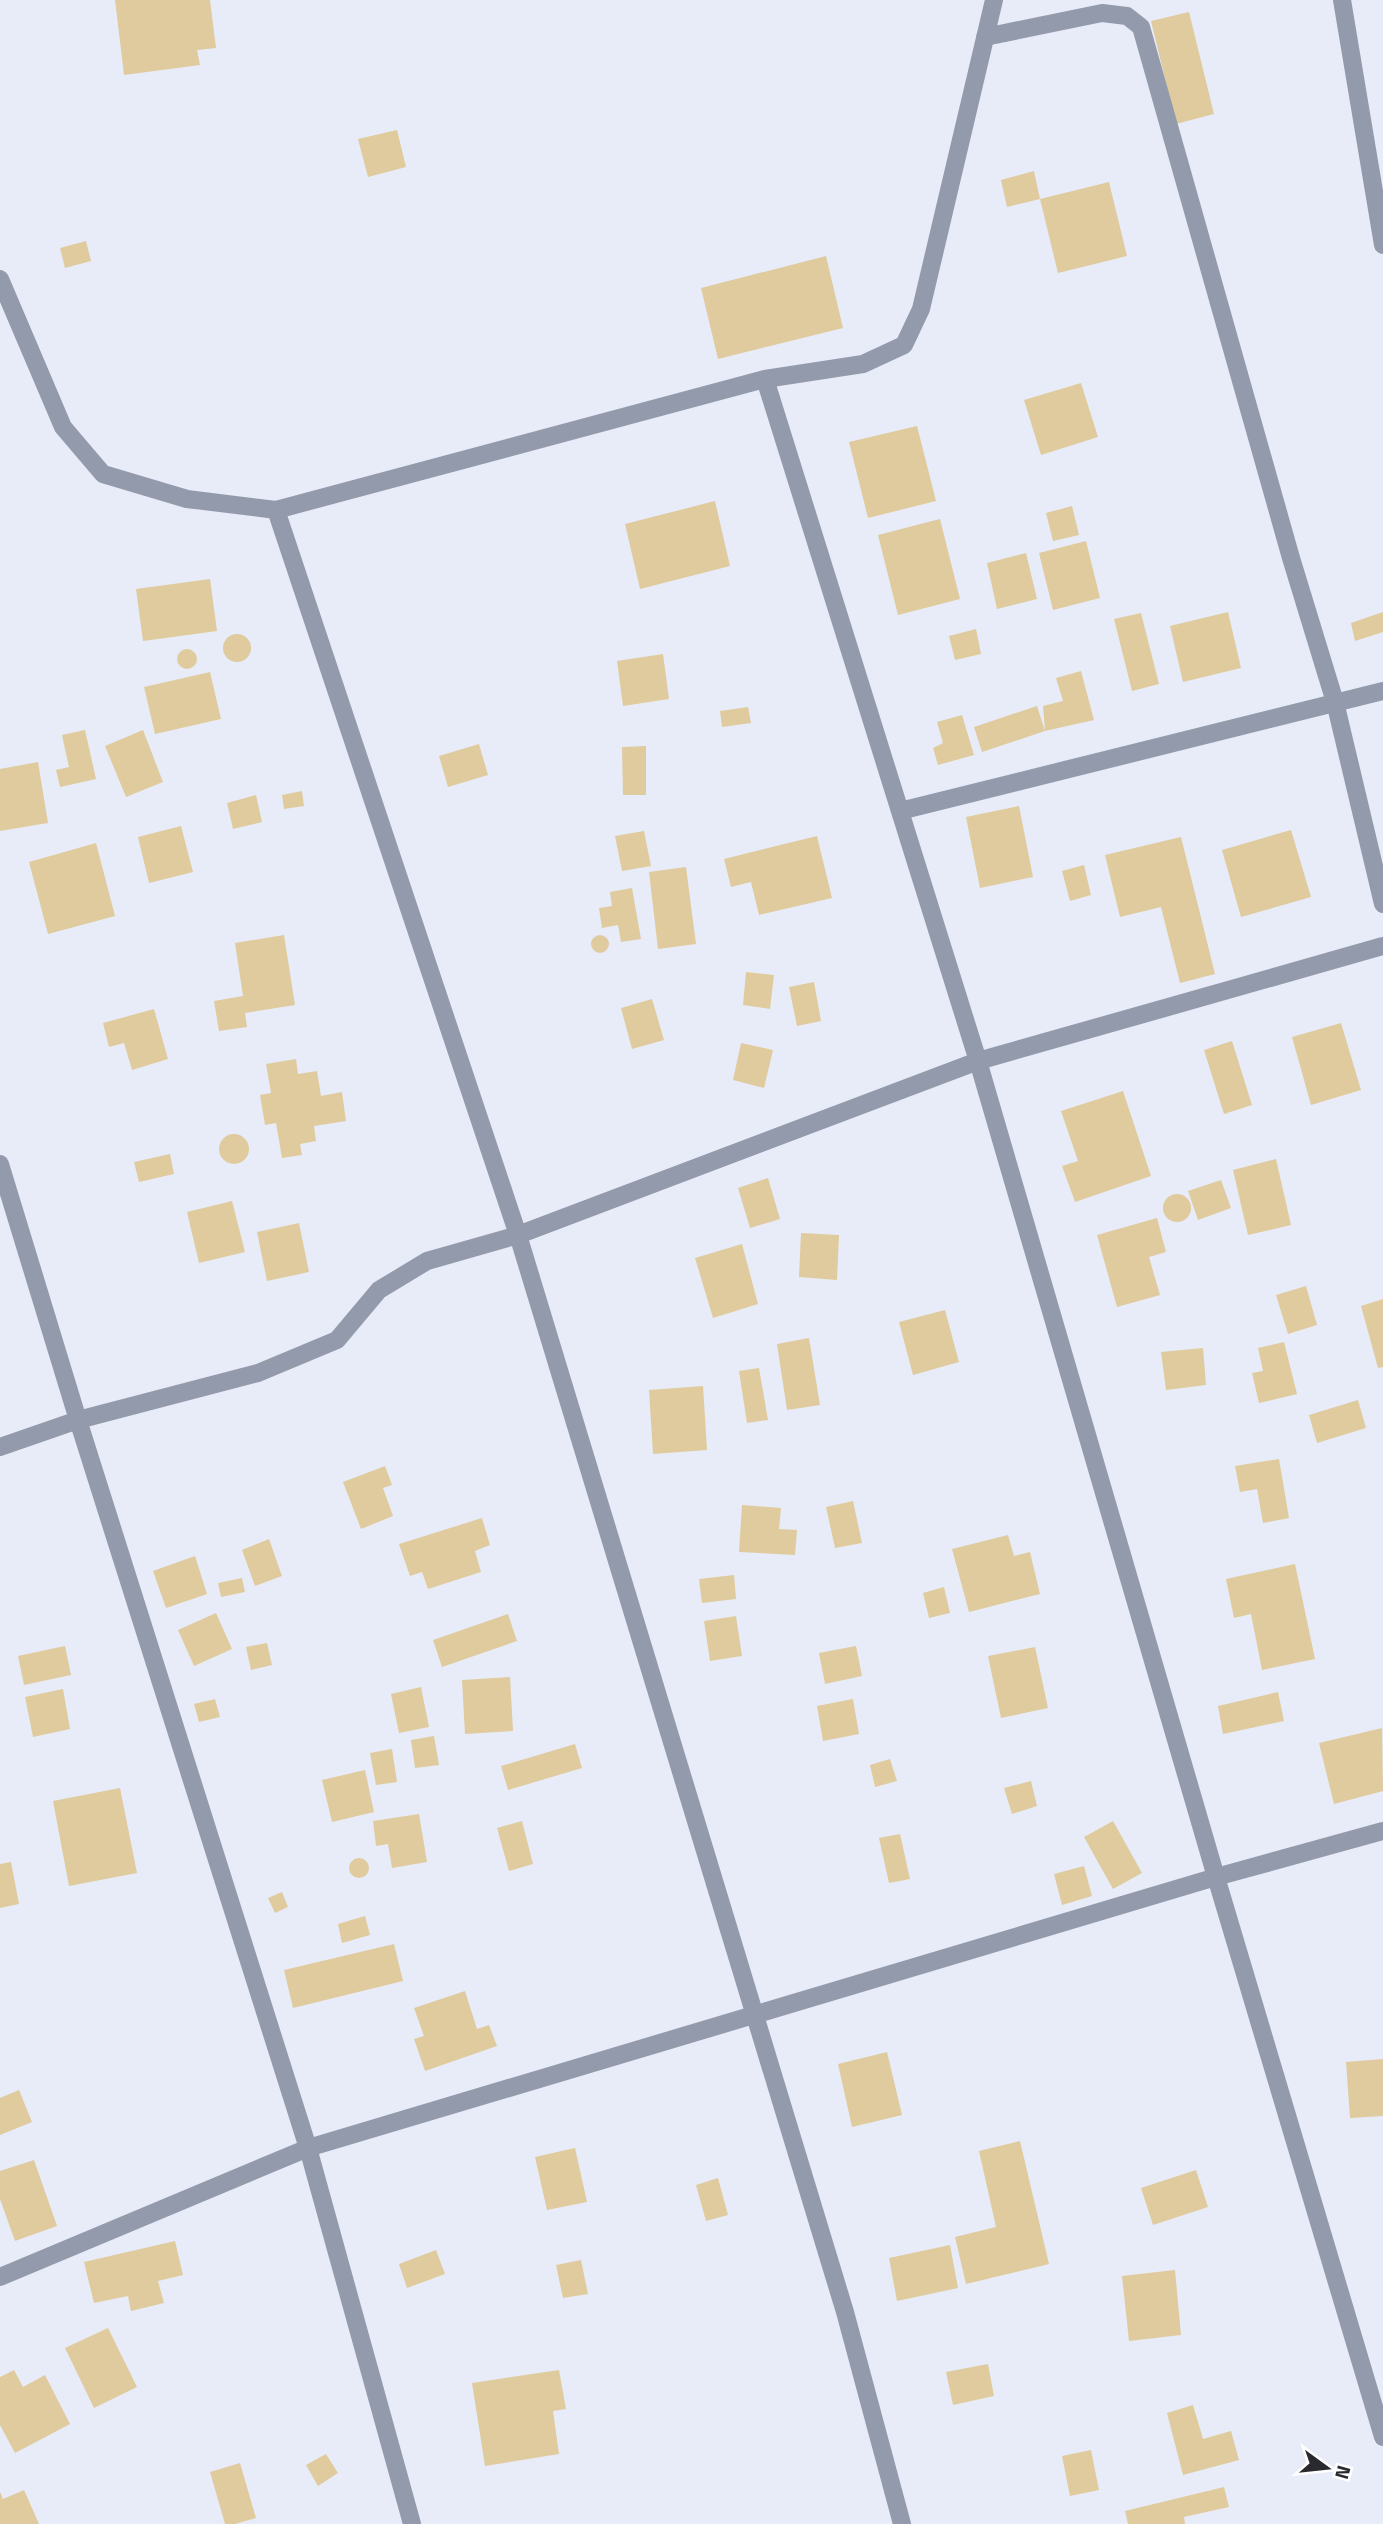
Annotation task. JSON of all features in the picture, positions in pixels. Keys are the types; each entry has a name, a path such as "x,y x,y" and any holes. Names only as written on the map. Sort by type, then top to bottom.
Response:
{"street":[{"path":"0,279 63,427 103,474 187,499 276,510 765,379 863,365 904,345 921,309 994,0"},
{"path":"1342,0 1383,245"},
{"path":"985,37 1102,13 1127,16 1141,27 1335,702 1383,905"},
{"path":"765,379 978,1061 1383,2437"},
{"path":"276,510 518,1235 845,2312 902,2524"},
{"path":"900,811 1383,691"},
{"path":"0,1447 78,1420 258,1373 337,1340 379,1290 427,1261 518,1235 978,1061 1383,946"},
{"path":"0,1164 308,2148 412,2524"},
{"path":"0,2277 308,2148 1216,1877 1383,1831"}],"building":[{"path":"115,0 210,0 216,48 197,50 200,65 124,75"},
{"path":"1189,12 1214,114 1176,124 1151,21"},
{"path":"397,130 406,167 368,177 358,139"},
{"path":"1034,171 1040,199 1007,207 1001,180"},
{"path":"1109,182 1127,256 1058,273 1040,199"},
{"path":"86,241 91,261 65,268 60,248"},
{"path":"826,256 843,328 718,359 701,288"},
{"path":"1081,383 1098,437 1041,455 1024,400"},
{"path":"917,426 936,501 868,518 849,442"},
{"path":"715,501 730,566 640,589 625,524"},
{"path":"1072,506 1079,535 1053,541 1046,513"},
{"path":"940,519 960,599 898,615 878,535"},
{"path":"1086,541 1100,598 1053,610 1039,553"},
{"path":"1026,553 1037,599 997,609 987,563"},
{"path":"210,579 217,631 143,641 136,589"},
{"path":"1228,612 1241,668 1183,682 1170,626"},
{"path":"1383,612 1383,632 1355,641 1351,623"},
{"path":"1141,613 1159,684 1132,691 1114,619"},
{"path":"976,629 981,654 955,660 949,636"},
{"path":"237,634 247,638 251,648 247,658 237,662 227,658 223,648 227,638"},
{"path":"183,649 191,649 197,659 191,669 183,669 177,663 177,655"},
{"path":"663,654 669,699 623,706 617,661"},
{"path":"1081,671 1094,720 1045,731 1043,706 1063,701 1056,678"},
{"path":"210,672 221,719 155,734 144,687"},
{"path":"1037,706 1045,731 982,752 974,727"},
{"path":"748,707 751,723 722,727 720,711"},
{"path":"962,715 974,755 938,765 933,748 943,743 937,722"},
{"path":"85,730 96,779 60,787 56,770 69,767 62,735"},
{"path":"143,730 163,782 126,797 105,746"},
{"path":"479,744 488,775 448,787 439,756"},
{"path":"646,746 646,795 623,795 622,747"},
{"path":"38,762 48,823 0,831 0,769"},
{"path":"302,791 304,806 284,809 282,795"},
{"path":"256,795 262,822 233,829 227,803"},
{"path":"1019,806 1033,877 980,888 966,817"},
{"path":"181,826 193,872 149,883 138,837"},
{"path":"1291,830 1311,897 1241,917 1222,850"},
{"path":"644,831 651,866 622,871 615,836"},
{"path":"817,836 832,898 759,915 751,882 731,887 724,859"},
{"path":"1181,837 1215,974 1180,983 1161,907 1120,917 1105,855"},
{"path":"96,843 115,916 48,934 29,862"},
{"path":"1084,865 1091,895 1070,901 1062,871"},
{"path":"686,867 696,944 658,949 649,872"},
{"path":"632,888 641,939 621,942 618,925 602,928 599,908 612,906 610,892"},
{"path":"284,935 295,1005 245,1013 247,1027 219,1031 214,1001 243,996 235,943"},
{"path":"600,935 606,938 609,944 606,950 600,953 594,950 591,944 594,938"},
{"path":"746,972 774,975 770,1009 743,1005"},
{"path":"814,982 821,1021 797,1026 789,987"},
{"path":"652,999 664,1040 632,1049 621,1008"},
{"path":"154,1009 168,1059 132,1070 124,1043 109,1047 103,1023"},
{"path":"1341,1023 1361,1090 1311,1105 1292,1037"},
{"path":"1232,1041 1252,1105 1224,1114 1204,1050"},
{"path":"741,1043 773,1050 764,1088 733,1080"},
{"path":"296,1059 298,1074 317,1071 321,1096 342,1092 346,1121 314,1126 316,1141 300,1144 302,1155 282,1158 276,1123 265,1125 260,1095 271,1093 266,1064"},
{"path":"1123,1091 1151,1176 1075,1202 1062,1166 1078,1161 1061,1111"},
{"path":"234,1134 240,1135 248,1143 248,1155 240,1163 234,1164 228,1163 220,1155 219,1149 220,1143 228,1135"},
{"path":"170,1154 174,1174 139,1182 134,1162"},
{"path":"1276,1159 1291,1225 1248,1235 1233,1170"},
{"path":"768,1178 780,1219 750,1228 738,1188"},
{"path":"1221,1180 1231,1208 1198,1220 1188,1191"},
{"path":"1177,1194 1187,1198 1191,1208 1187,1218 1177,1222 1167,1218 1163,1208 1167,1198"},
{"path":"232,1201 245,1252 199,1263 187,1212"},
{"path":"1157,1218 1166,1252 1149,1257 1160,1295 1117,1307 1097,1235"},
{"path":"299,1223 309,1272 267,1281 257,1232"},
{"path":"801,1233 839,1235 837,1280 799,1277"},
{"path":"742,1244 758,1304 713,1318 695,1258"},
{"path":"1306,1286 1317,1325 1288,1334 1276,1295"},
{"path":"1383,1299 1383,1367 1378,1368 1361,1306"},
{"path":"945,1310 959,1362 913,1375 899,1322"},
{"path":"809,1338 820,1405 787,1410 777,1344"},
{"path":"1284,1342 1297,1394 1259,1403 1252,1373 1263,1371 1258,1348"},
{"path":"1203,1348 1206,1385 1166,1390 1161,1352"},
{"path":"759,1368 768,1420 747,1423 739,1371"},
{"path":"703,1386 707,1450 653,1454 649,1390"},
{"path":"1358,1400 1366,1428 1317,1443 1309,1415"},
{"path":"1279,1459 1289,1518 1263,1523 1257,1489 1240,1492 1235,1466"},
{"path":"385,1466 392,1485 383,1488 393,1516 361,1529 343,1482"},
{"path":"853,1501 862,1543 835,1548 826,1507"},
{"path":"742,1505 781,1508 779,1529 797,1530 795,1555 739,1552"},
{"path":"482,1518 490,1545 475,1551 481,1572 428,1589 422,1572 410,1576 399,1544"},
{"path":"1008,1535 1014,1556 1030,1552 1040,1594 969,1612 952,1549"},
{"path":"269,1539 282,1576 255,1586 242,1550"},
{"path":"195,1556 207,1594 166,1608 153,1571"},
{"path":"1295,1564 1315,1659 1262,1670 1251,1614 1234,1618 1226,1579"},
{"path":"734,1575 736,1599 702,1603 699,1579"},
{"path":"242,1578 245,1592 221,1597 218,1583"},
{"path":"944,1587 950,1613 929,1618 923,1593"},
{"path":"216,1613 232,1649 194,1666 178,1630"},
{"path":"508,1614 517,1641 442,1667 433,1640"},
{"path":"736,1616 742,1656 710,1661 704,1621"},
{"path":"267,1643 272,1665 251,1670 246,1647"},
{"path":"65,1646 71,1675 24,1685 18,1656"},
{"path":"856,1646 862,1676 825,1684 819,1653"},
{"path":"1035,1647 1048,1708 1001,1718 988,1656"},
{"path":"510,1677 513,1731 465,1734 462,1680"},
{"path":"421,1687 429,1727 399,1733 391,1694"},
{"path":"63,1689 70,1729 33,1737 25,1697"},
{"path":"1278,1692 1284,1721 1223,1734 1218,1706"},
{"path":"215,1699 220,1717 199,1722 194,1704"},
{"path":"853,1699 859,1734 823,1741 817,1706"},
{"path":"1382,1728 1383,1791 1334,1804 1319,1743"},
{"path":"434,1736 439,1765 415,1768 411,1740"},
{"path":"575,1744 582,1768 508,1790 501,1766"},
{"path":"392,1749 397,1782 376,1785 370,1753"},
{"path":"890,1759 897,1781 875,1787 870,1765"},
{"path":"365,1770 374,1812 332,1822 322,1780"},
{"path":"1031,1781 1037,1806 1012,1814 1004,1788"},
{"path":"120,1788 137,1873 69,1886 53,1801"},
{"path":"419,1814 427,1862 392,1868 388,1844 376,1846 373,1821"},
{"path":"522,1821 533,1864 509,1871 497,1828"},
{"path":"1113,1821 1142,1873 1113,1889 1084,1837"},
{"path":"900,1834 910,1879 889,1883 879,1838"},
{"path":"359,1858 366,1861 369,1868 366,1875 359,1878 352,1875 349,1868 352,1861"},
{"path":"11,1862 19,1904 0,1908 0,1864"},
{"path":"1084,1866 1092,1896 1062,1905 1054,1874"},
{"path":"282,1892 288,1907 275,1913 268,1898"},
{"path":"365,1916 370,1935 342,1943 338,1924"},
{"path":"394,1944 403,1981 293,2008 284,1970"},
{"path":"465,1991 477,2029 489,2025 497,2046 425,2071 414,2039 424,2036 414,2008"},
{"path":"887,2052 902,2115 852,2127 838,2064"},
{"path":"1383,2059 1383,2116 1350,2118 1346,2062"},
{"path":"19,2090 32,2122 0,2135 0,2098"},
{"path":"1020,2141 1049,2264 966,2284 955,2237 996,2227 979,2151"},
{"path":"575,2148 587,2202 547,2210 535,2157"},
{"path":"34,2160 57,2226 15,2241 0,2199 0,2171"},
{"path":"1196,2170 1208,2207 1153,2225 1141,2188"},
{"path":"718,2178 728,2215 706,2221 696,2185"},
{"path":"175,2241 183,2275 158,2281 164,2303 131,2311 128,2296 94,2303 84,2262"},
{"path":"950,2245 958,2288 897,2301 889,2258"},
{"path":"436,2250 445,2274 407,2288 399,2264"},
{"path":"581,2260 588,2294 563,2298 556,2265"},
{"path":"1175,2270 1181,2335 1129,2341 1122,2276"},
{"path":"108,2328 137,2387 94,2408 65,2348"},
{"path":"988,2364 994,2396 953,2405 946,2372"},
{"path":"14,2370 23,2387 45,2375 70,2424 15,2453 0,2425 0,2377"},
{"path":"559,2370 566,2409 553,2411 559,2454 485,2466 472,2383"},
{"path":"1193,2405 1203,2439 1231,2431 1239,2460 1183,2475 1167,2413"},
{"path":"1091,2450 1099,2490 1070,2496 1062,2456"},
{"path":"326,2454 338,2473 318,2486 306,2465"},
{"path":"240,2463 256,2518 225,2524 210,2472"},
{"path":"1224,2487 1229,2507 1184,2517 1185,2524 1128,2524 1125,2511"},
{"path":"24,2490 39,2524 0,2524 0,2492 3,2499"}]}
